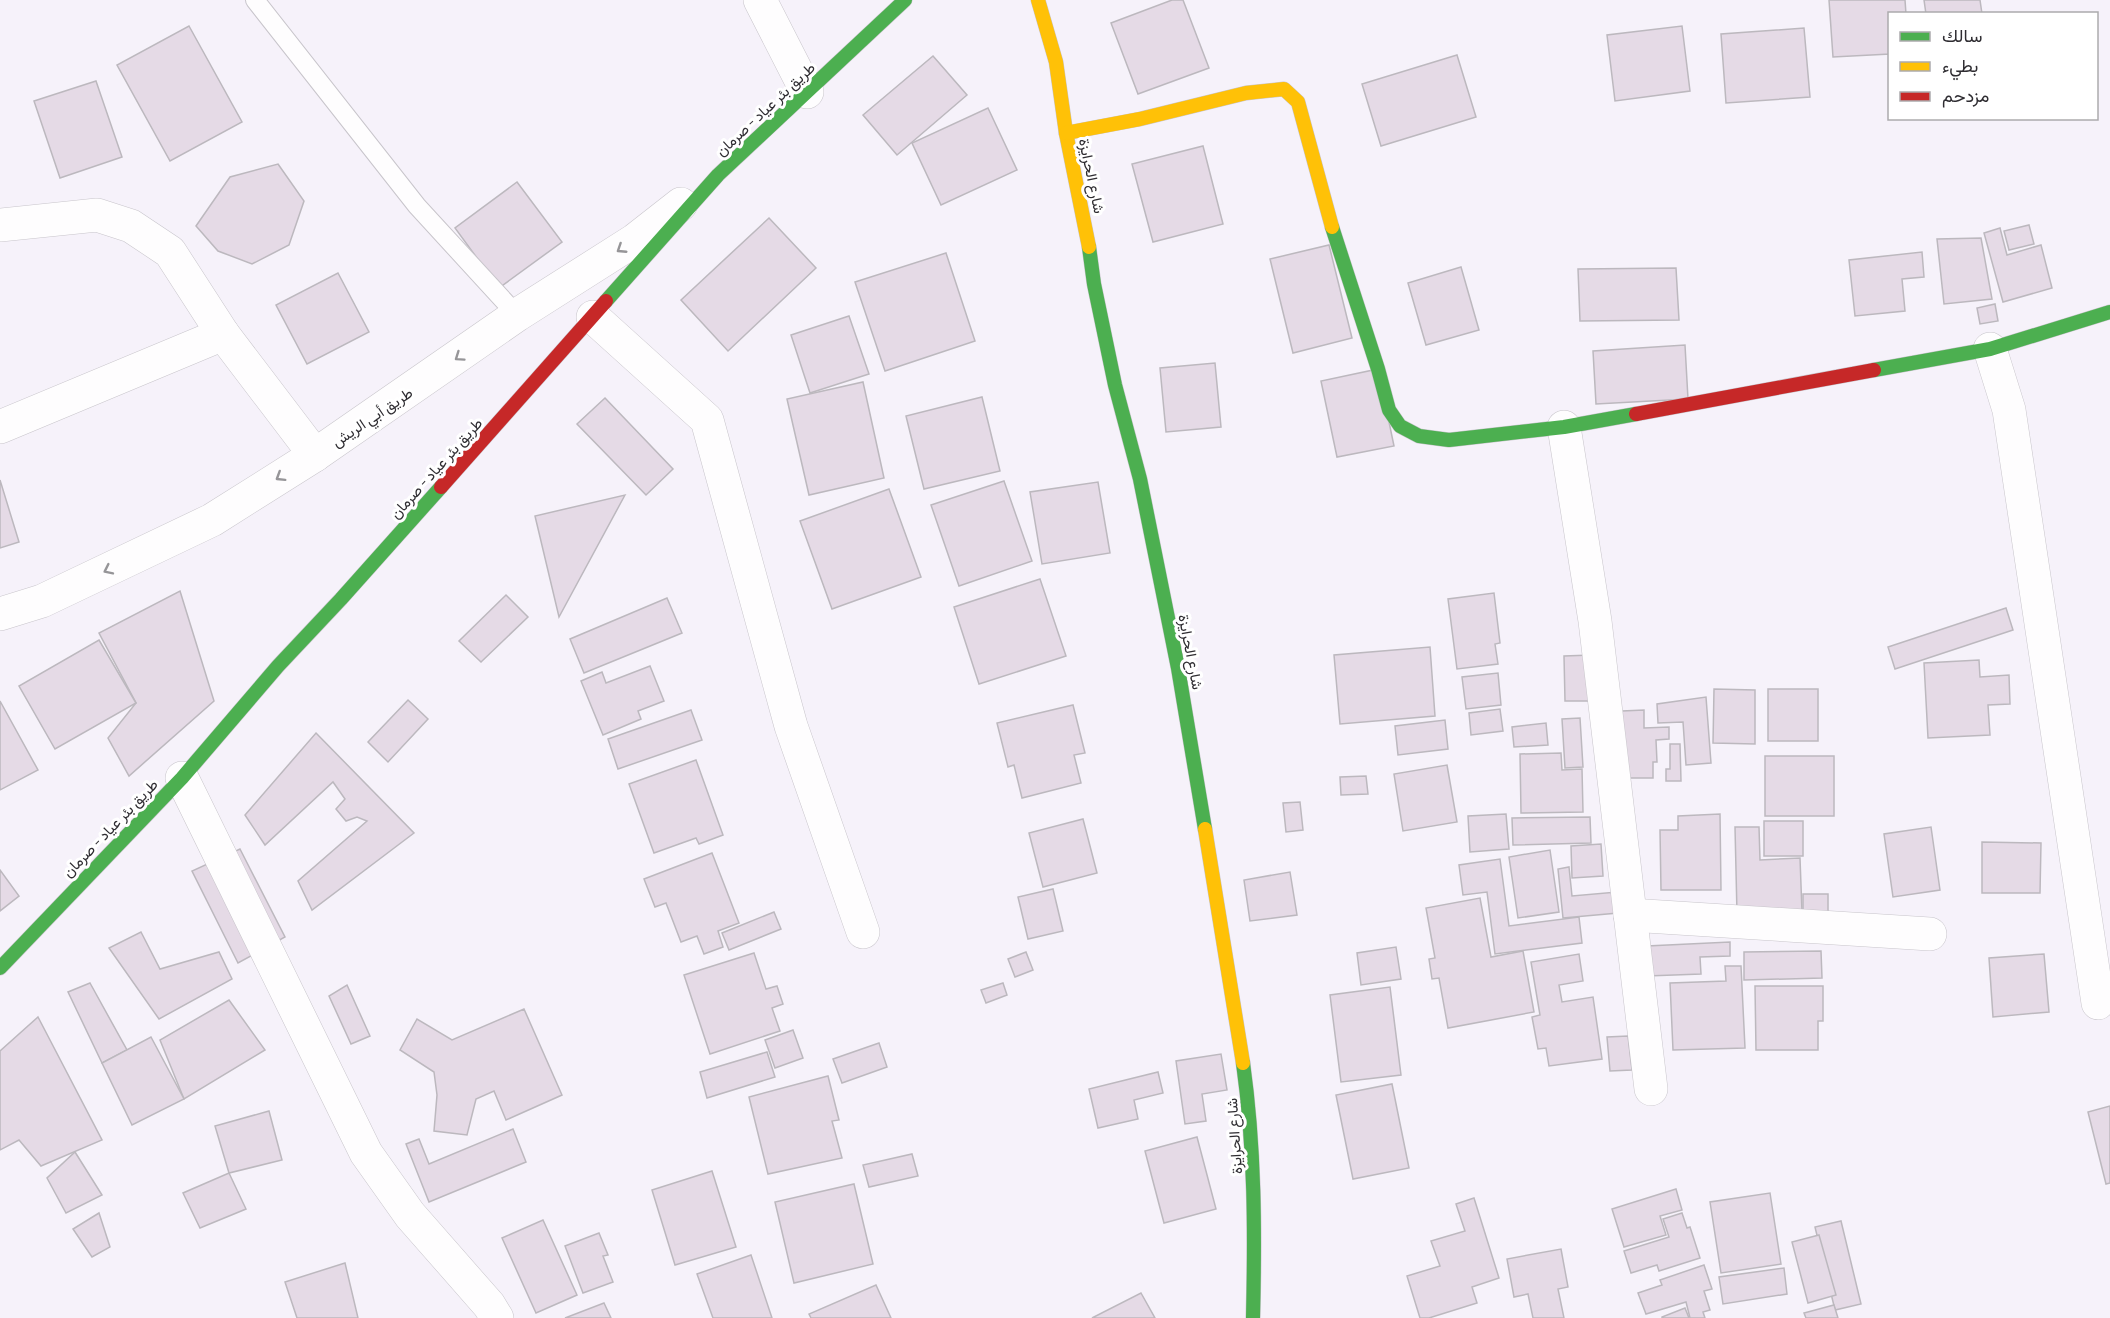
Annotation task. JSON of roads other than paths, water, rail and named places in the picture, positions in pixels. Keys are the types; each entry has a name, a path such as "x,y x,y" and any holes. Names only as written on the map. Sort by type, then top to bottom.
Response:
{"main road":[{"name":"طريق بئر عياد - صرمان","path":"0,968 182,778 278,666 594,317 718,175 905,0"},
{"name":"شارع الحرايزة","path":"1038,0 1056,62 1065,133 1086,227 1094,284 1115,385 1140,479 1178,668 1238,1024 1248,1097 1255,1212 1253,1318"},
{"path":"1065,133 1125,124 1244,93 1284,89 1298,102 1340,254 1389,410 1400,426 1419,436 1449,440 1564,426 1990,349 2110,312"}],"street":[{"path":"760,0 807,92"},
{"name":"طريق أبي الريش","path":"0,614 42,601 212,520 315,455 517,315 635,240 718,175"},
{"path":"0,225 97,215 131,225 170,252 223,334 315,455"},
{"path":"594,317 707,420 791,726 863,932"},
{"path":"0,427 223,334"},
{"path":"1990,349 2009,410 2098,1003"},
{"path":"1564,426 1595,621 1651,1089"},
{"path":"182,778 366,1153 410,1215 489,1305 497,1318"},
{"path":"1630,915 1930,934"}],"lane":[{"path":"255,0 417,206 517,315"}]}
